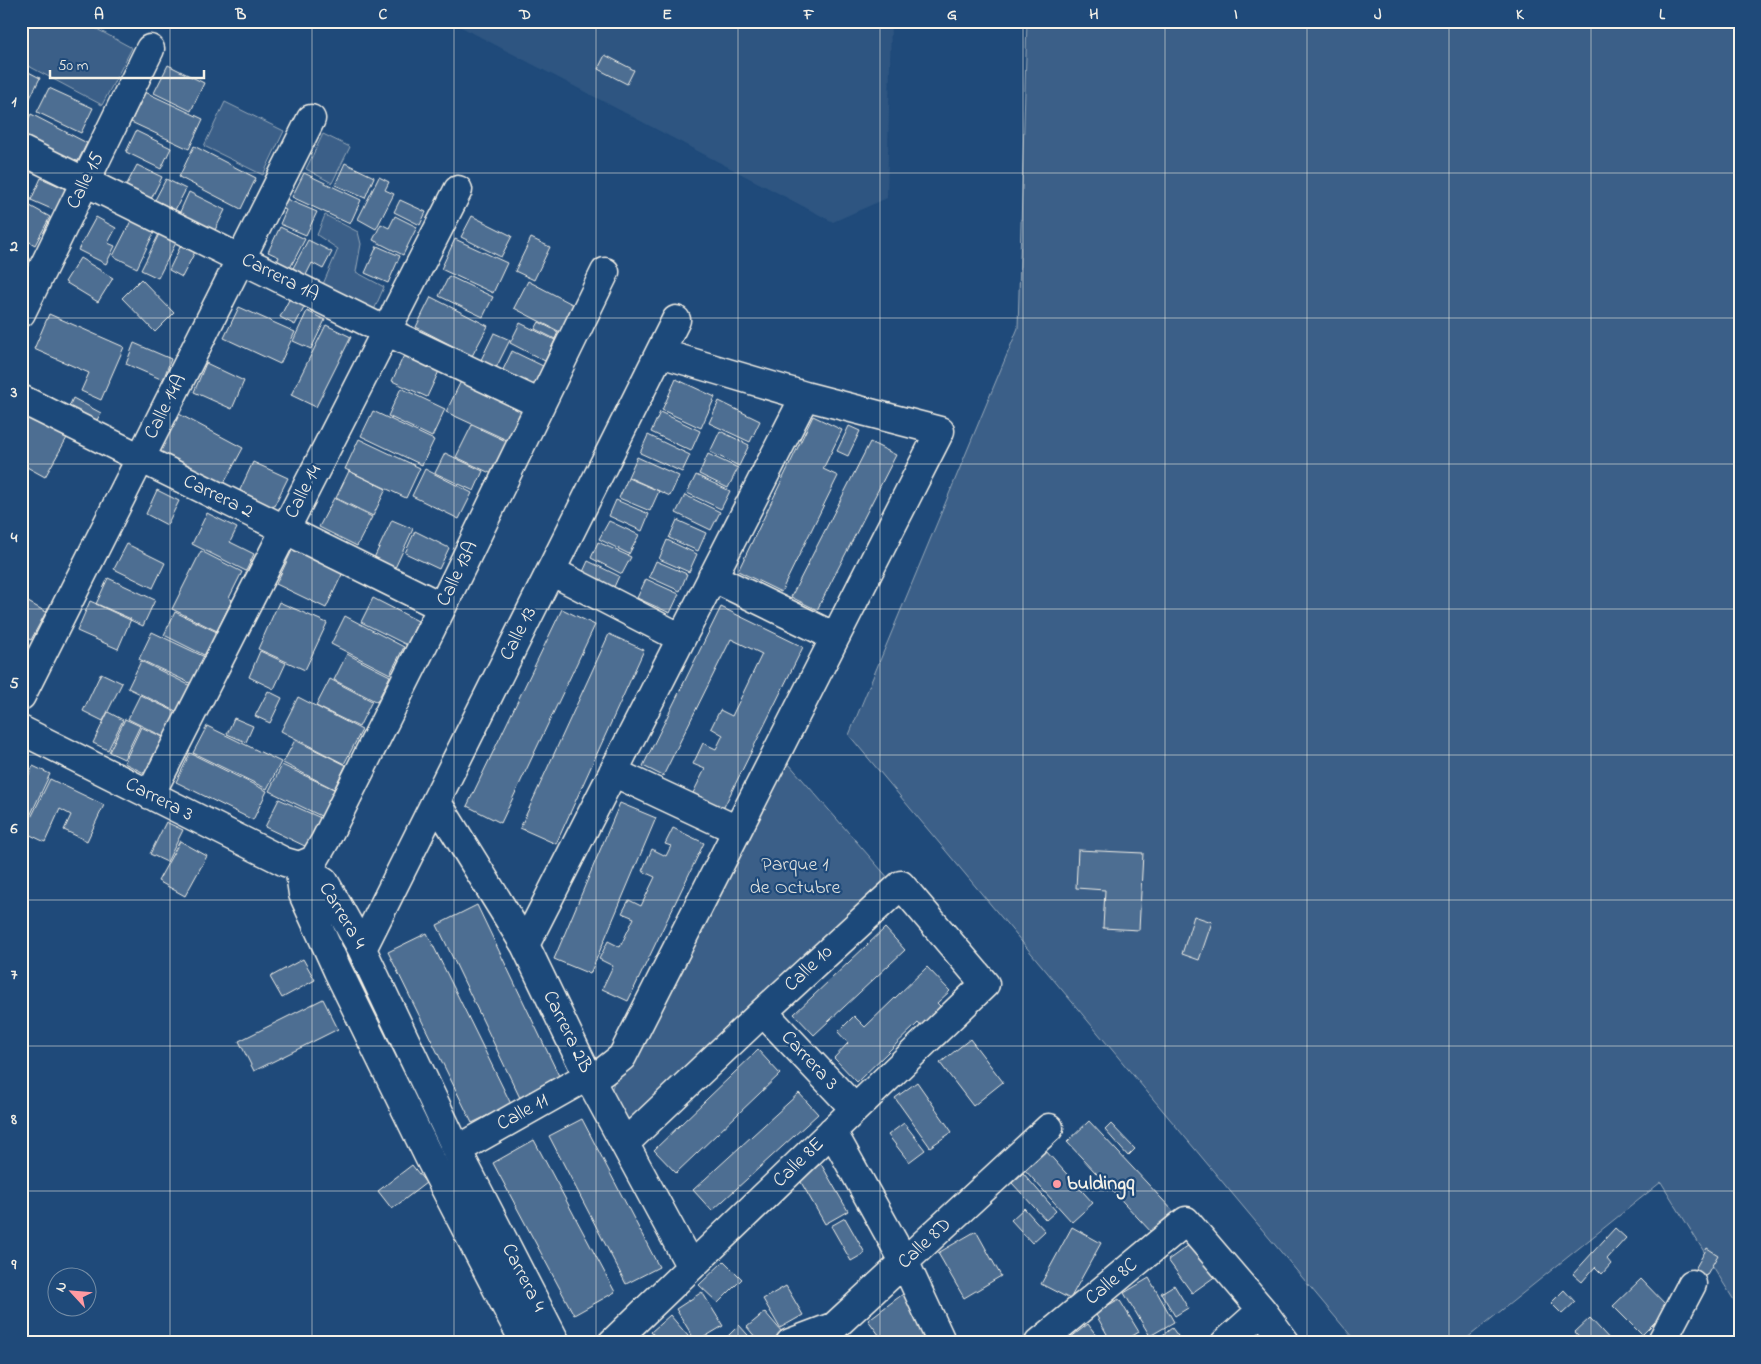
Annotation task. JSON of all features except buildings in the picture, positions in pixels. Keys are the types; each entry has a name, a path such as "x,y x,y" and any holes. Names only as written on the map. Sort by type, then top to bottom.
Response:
{"street":[{"name":"Calle 15","path":"21,313 150,49"},
{"name":"Calle 14A","path":"21,696 311,119"},
{"name":"Carrera 1A","path":"21,150 386,331 540,404"},
{"name":"Calle 14","path":"150,795 458,190"},
{"name":"Calle 13A","path":"299,866 314,860 324,841 442,608 605,272"},
{"name":"Calle 13","path":"362,948 676,320"},
{"path":"525,945 805,396 660,353"},
{"name":"Calle 11","path":"457,1150 588,1076 603,1072 622,1057 940,431 805,396"},
{"name":"Carrera 2","path":"21,399 442,608"},
{"path":"551,571 681,638"},
{"path":"712,577 835,637"},
{"name":"Carrera 3","path":"21,730 285,862 299,866"},
{"path":"613,772 737,830"},
{"name":"Carrera 2B","path":"436,801 525,945 588,1076 691,1267"},
{"name":"Carrera 4","path":"299,866 324,881 362,948 457,1150 556,1343"},
{"name":"Carrera 4","path":"299,866 303,894 338,971 430,1159 525,1343"},
{"name":"Calle 10","path":"625,1143 762,1012 900,885 985,984"},
{"name":"Calle 8E","path":"612,1343 985,984"},
{"name":"Carrera 3","path":"762,1012 855,1109"},
{"name":"Calle 8D","path":"790,1343 835,1326 1049,1128"},
{"path":"832,1131 905,1263 942,1343"},
{"name":"Calle 8C","path":"1039,1343 1186,1221 1262,1310"},
{"path":"1661,1343 1692,1284"},
{"path":"1225,1343 1262,1310 1286,1343"}],"shaded area":[{"path":"450,21 891,21 887,198 833,222"}],"green space":[{"path":"21,21 82,21 132,48 102,105 21,62"},
{"path":"1027,21 1740,21 1740,1310 1661,1182 1461,1343 1357,1343 849,735 1018,328"},
{"path":"225,102 284,131 263,175 204,146"},
{"path":"323,134 350,147 332,183 306,169"},
{"path":"325,215 358,232 361,244 356,272 384,287 371,317 321,289 338,249 317,235"},
{"name":"Parque 1 de Octubre","path":"782,756 889,879 625,1143 606,1107 622,1057"}],"place":[{"name":"buldingq","path":"1057,1184"}]}
